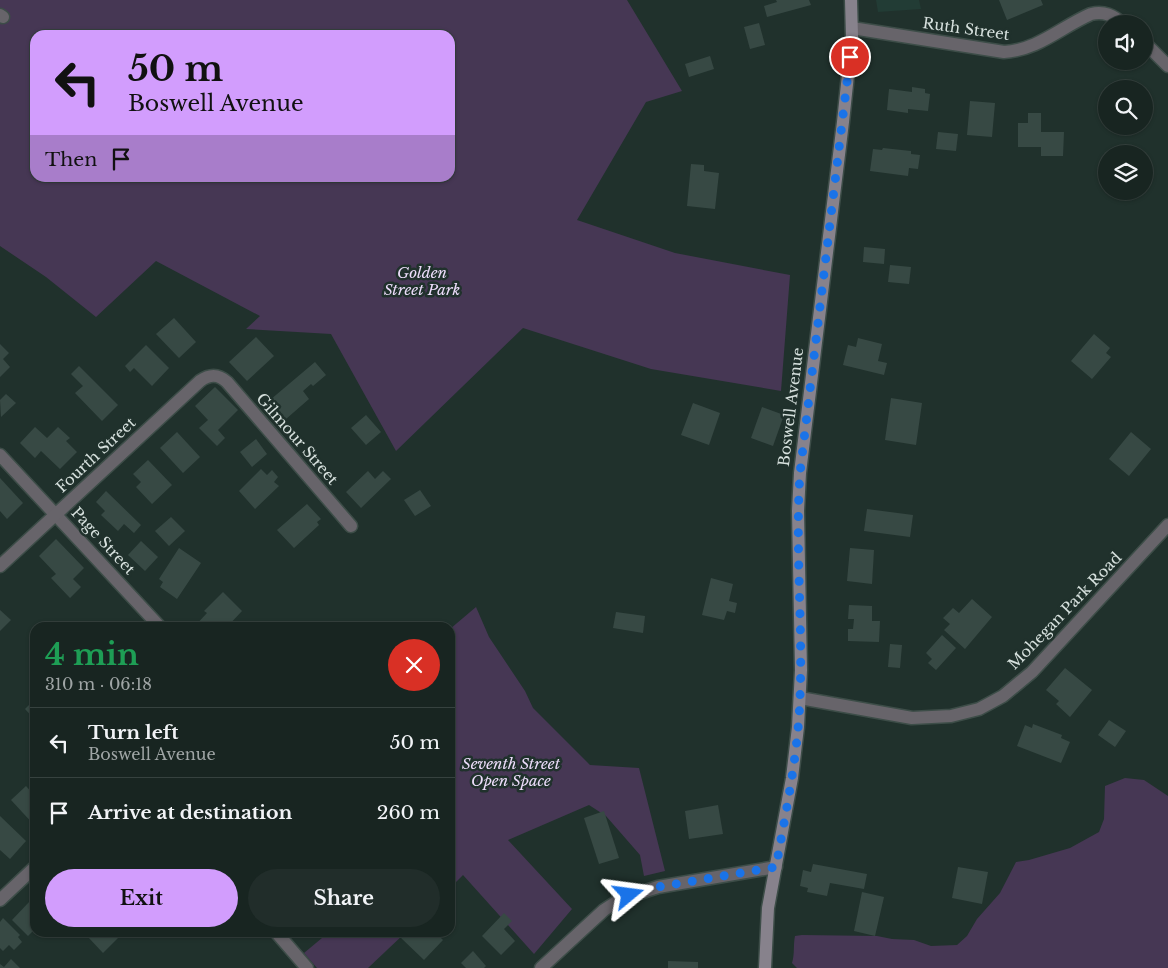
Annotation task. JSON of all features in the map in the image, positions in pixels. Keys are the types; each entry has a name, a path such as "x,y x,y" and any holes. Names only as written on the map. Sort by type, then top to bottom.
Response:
{"street":[{"name":"Boswell Avenue","path":"764,968 768,908 795,762 800,698 798,511 800,473 843,122 852,28 851,0"},
{"name":"Ruth Street","path":"852,28 1004,52 1019,51 1034,46 1091,14 1106,13 1109,15"},
{"path":"1153,51 1168,66"},
{"name":"Fourth Street","path":"0,566 200,381 211,376 217,376"},
{"name":"Gilmour Street","path":"217,376 227,382 351,526"},
{"name":"Page Street","path":"0,455 155,622"},
{"name":"Mohegan Park Road","path":"800,698 918,718 951,716 979,709 1003,696 1032,672 1168,525"},
{"path":"541,968 604,910 629,895 658,887 776,867"},
{"path":"0,900 30,872"},
{"path":"280,937 307,968"}],"shaded area":[{"path":"876,0 919,0 921,9 878,12"}],"green space":[{"name":"Golden Street Park","path":"0,0 627,0 682,91 646,102 577,220 675,253 790,275 781,391 651,369 523,328 396,451 331,334 246,329 260,316 156,261 96,317 46,277 0,246"},
{"name":"Seventh Street Open Space","path":"476,607 489,637 525,691 533,708 590,765 639,768 665,871 644,876 640,855 606,816 589,805 508,840 572,909 534,954 463,875 455,883 455,625"},
{"path":"1125,778 1144,780 1168,796 1168,968 797,968 792,963 795,936 802,935 877,936 914,940 931,946 957,945 967,936 977,919 1000,893 1016,862 1070,848 1099,832 1104,819 1105,786"},
{"path":"323,937 401,937 368,968 317,968 304,953"}],"building":[{"path":"776,0 809,0 811,5 767,17 764,6 777,2"},
{"path":"999,0 1041,0 1043,5 1007,20"},
{"path":"759,23 765,45 750,49 744,27"},
{"path":"710,56 714,69 689,77 685,64"},
{"path":"912,87 925,89 925,93 930,94 928,111 908,109 908,113 887,110 889,89 912,92"},
{"path":"970,101 995,103 992,137 967,135"},
{"path":"1028,113 1041,113 1041,132 1064,132 1063,156 1041,156 1041,147 1018,147 1018,123 1028,123"},
{"path":"938,132 958,134 956,151 936,149"},
{"path":"883,148 911,151 911,154 920,155 918,169 909,168 908,176 870,171 873,149 882,150"},
{"path":"691,164 704,165 704,171 719,173 715,209 687,206"},
{"path":"864,247 885,249 884,264 863,262"},
{"path":"890,265 911,267 909,284 888,282"},
{"path":"174,318 196,342 179,358 156,334"},
{"path":"1094,334 1110,348 1106,353 1111,357 1092,379 1071,361"},
{"path":"256,337 274,356 247,381 229,362"},
{"path":"858,338 882,344 878,361 887,363 884,375 843,365 848,345 856,347"},
{"path":"0,344 9,353 3,359 10,367 0,377"},
{"path":"146,345 169,368 152,386 134,368 130,372 125,366"},
{"path":"315,362 326,375 313,386 311,384 303,391 309,399 286,419 270,400"},
{"path":"79,366 118,405 102,421 75,393 83,386 71,374"},
{"path":"215,387 238,410 218,430 225,438 217,446 199,428 208,420 195,406"},
{"path":"6,394 16,403 1,417 0,400"},
{"path":"891,398 922,403 916,445 885,440"},
{"path":"693,403 720,413 709,445 681,435"},
{"path":"762,407 784,415 773,446 751,438"},
{"path":"366,415 381,432 366,445 351,428"},
{"path":"35,427 47,438 58,427 70,438 66,441 77,452 60,469 41,451 35,458 20,443"},
{"path":"177,432 200,457 183,473 160,448"},
{"path":"1131,432 1151,449 1129,476 1109,459"},
{"path":"256,439 267,454 252,467 240,452"},
{"path":"148,460 172,485 152,504 136,487 141,482 133,474"},
{"path":"261,469 267,475 272,470 278,477 274,482 279,486 255,509 239,491"},
{"path":"368,471 375,479 383,471 391,479 361,508 346,492"},
{"path":"0,478 23,503 7,519 0,511"},
{"path":"420,490 431,506 415,516 404,500"},
{"path":"106,491 141,525 134,533 124,524 118,531 101,515 105,511 96,502"},
{"path":"307,504 321,519 317,522 319,525 294,548 277,530"},
{"path":"867,509 913,515 910,537 864,531"},
{"path":"171,517 185,531 169,546 155,531"},
{"path":"56,539 84,568 73,579 81,587 70,598 51,578 56,574 39,556"},
{"path":"141,541 158,557 145,571 128,555"},
{"path":"179,548 201,563 177,599 160,587 163,582 159,579"},
{"path":"850,548 874,550 872,584 847,581"},
{"path":"711,578 733,584 729,601 737,603 735,613 727,611 724,620 702,615"},
{"path":"223,592 242,611 232,622 199,622 207,613 204,611"},
{"path":"972,599 992,617 965,649 944,630 950,624 943,618 953,608 959,613"},
{"path":"849,605 872,606 872,621 880,621 879,642 848,641 848,629 853,629 854,619 848,619"},
{"path":"0,610 11,620 0,631"},
{"path":"616,612 645,616 643,633 613,628"},
{"path":"942,635 956,648 936,670 928,663 932,659 926,653"},
{"path":"890,644 902,645 900,668 888,667"},
{"path":"1065,668 1092,690 1070,717 1056,704 1059,701 1046,690"},
{"path":"30,704 30,714 25,709"},
{"path":"1109,720 1126,731 1115,747 1098,735"},
{"path":"1033,724 1062,735 1061,738 1070,742 1061,763 1017,746 1025,725 1032,728"},
{"path":"26,786 30,790 30,821 11,800"},
{"path":"718,805 723,834 689,839 685,811"},
{"path":"604,811 619,858 599,864 584,818"},
{"path":"0,816 26,841 10,859 0,850"},
{"path":"813,864 867,874 864,889 830,883 827,896 807,892 808,888 800,886 803,870 811,872"},
{"path":"958,867 988,872 982,904 952,898"},
{"path":"862,892 884,897 875,936 854,931"},
{"path":"30,901 30,934 28,936 12,920"},
{"path":"504,913 512,921 504,929 515,941 501,955 482,936"},
{"path":"3,918 20,935 18,937 22,942 14,950 9,945 3,951 0,948 0,922"},
{"path":"88,937 119,937 103,953"},
{"path":"400,937 440,937 443,940 424,960"},
{"path":"473,951 486,966 484,968 466,968 461,963"},
{"path":"11,959 20,968 0,968 0,964 4,967"},
{"path":"668,961 698,962 698,968 668,968"}],"route":[{"path":"629,895 658,887 776,867 796,754 800,698 798,511 801,459 850,57"}]}
